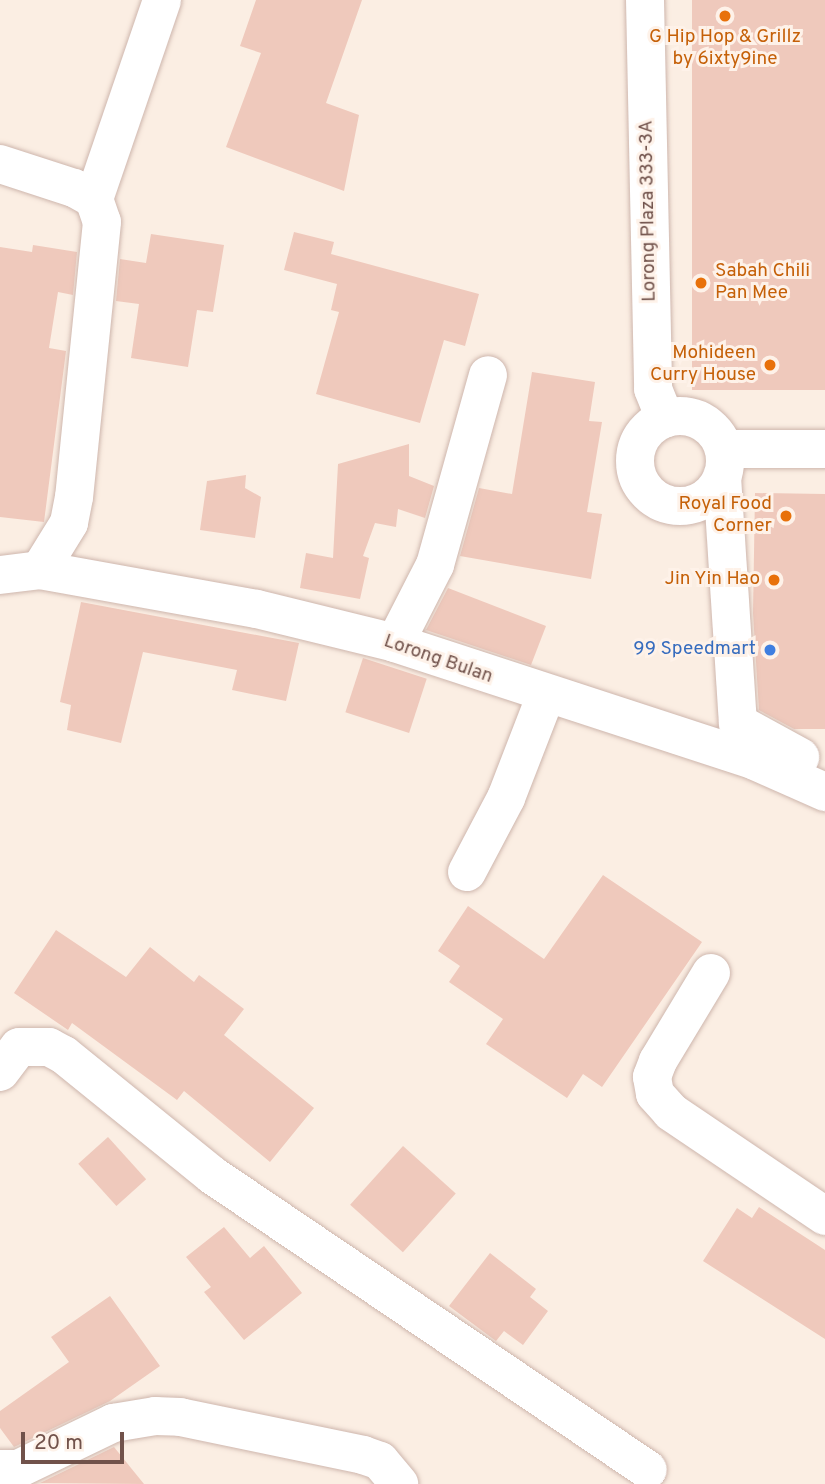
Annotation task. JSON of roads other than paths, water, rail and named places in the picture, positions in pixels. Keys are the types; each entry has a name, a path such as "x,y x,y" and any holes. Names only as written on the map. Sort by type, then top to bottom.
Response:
{"street":[{"path":"40,570 69,523 82,447 102,222 94,199 162,0"},
{"name":"Lorong Plaza 333-3A","path":"645,0 653,389 665,419"},
{"path":"0,164 74,188 94,199"},
{"path":"395,643 435,565 488,374"},
{"path":"724,463 715,490 691,505 662,503 650,494 635,467 636,452 642,438 665,419 695,419 708,426 724,463 738,723 825,771"},
{"path":"724,463 825,449"},
{"path":"724,463 825,463"},
{"name":"Lorong Bulan","path":"0,575 40,570 257,609 395,643 546,695 755,761 825,792"},
{"path":"467,872 506,798 546,695"},
{"path":"711,974 658,1061 652,1077 655,1094 671,1112 825,1216"},
{"path":"0,1072 19,1047 49,1047 64,1055 212,1175 648,1470"},
{"path":"0,1469 18,1469 113,1423 156,1416 363,1455 380,1461 399,1484"}],"place":[{"name":"G Hip Hop & Grillz by 6ixty9ine","path":"725,16"},
{"name":"Sabah Chili Pan Mee","path":"701,283"},
{"name":"Mohideen Curry House","path":"770,365"},
{"name":"Royal Food Corner","path":"786,516"},
{"name":"Jin Yin Hao","path":"774,580"},
{"name":"99 Speedmart","path":"770,650"}]}
